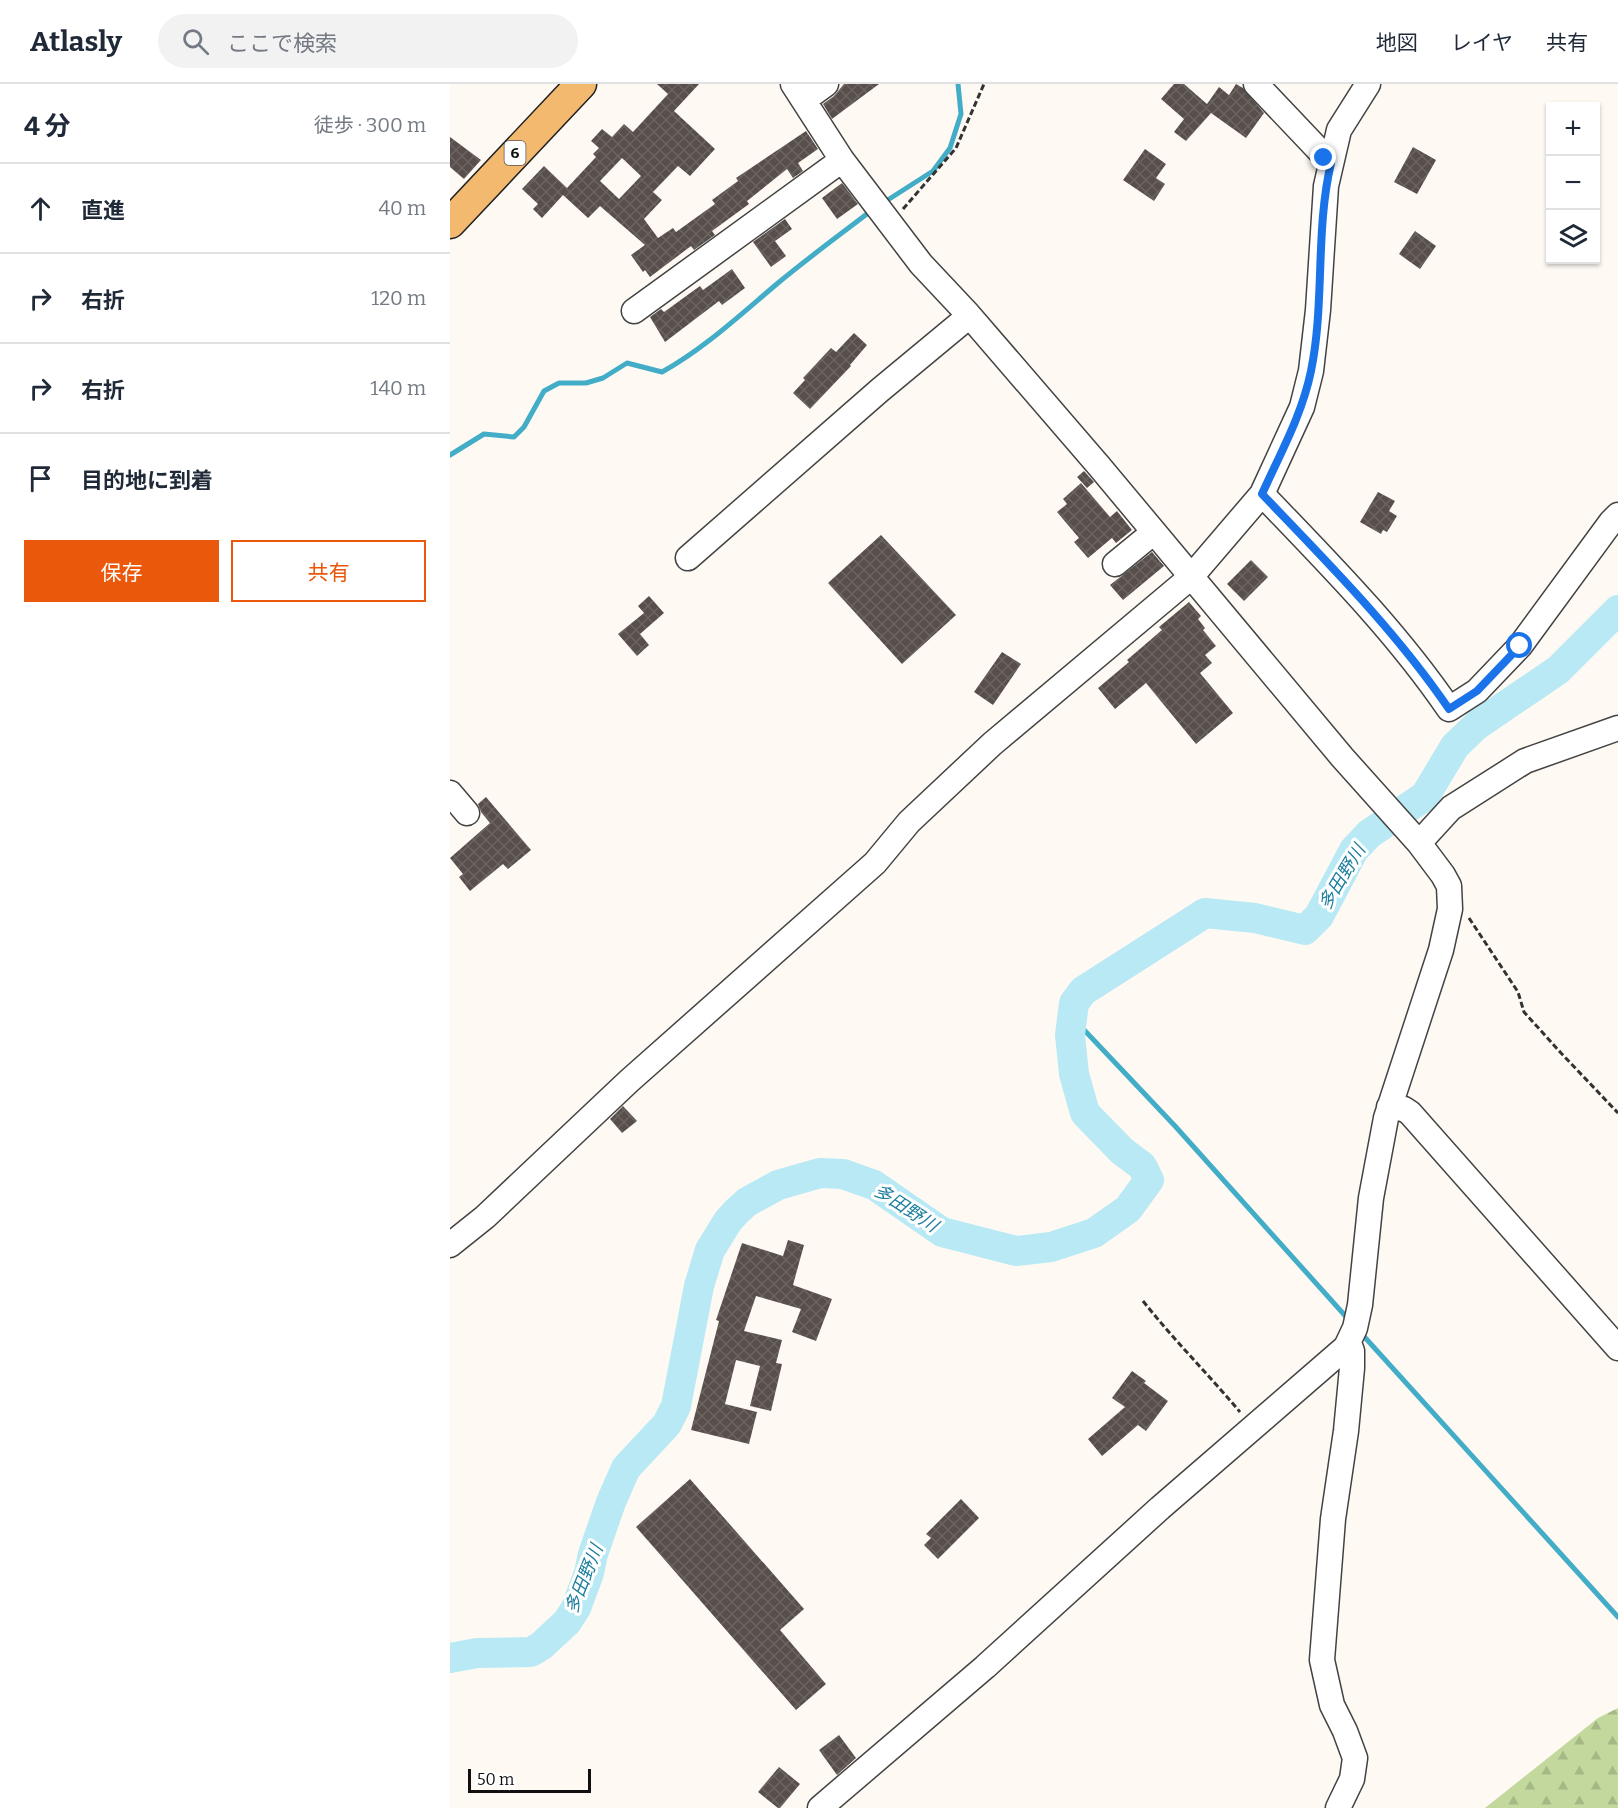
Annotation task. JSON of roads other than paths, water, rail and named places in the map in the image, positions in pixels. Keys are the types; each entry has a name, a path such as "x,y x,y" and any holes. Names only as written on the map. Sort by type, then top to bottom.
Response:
{"main road":[{"name":"6","path":"450,223 581,84"}],"street":[{"path":"820,1808 985,1667 1349,1343 1360,1305 1371,1197 1389,1107 1442,950 1449,921 1451,896 1443,875 1419,843 1342,757 968,314 921,264 890,224 842,160 798,92 826,84"},
{"path":"1256,84 1331,163"},
{"path":"450,1245 485,1217 629,1081 875,863 909,822 992,744 1191,577 1262,494 1302,407 1311,371 1318,310 1326,186 1339,130 1368,84"},
{"path":"634,311 842,160"},
{"path":"688,558 880,390 962,322 968,314"},
{"path":"1262,494 1398,639 1423,670 1449,709 1477,691 1520,646 1618,515"},
{"path":"1115,564 1154,532"},
{"path":"1419,843 1451,808 1525,761 1618,728"},
{"path":"450,793 467,813"},
{"path":"1389,1107 1404,1109 1410,1113 1618,1348"},
{"path":"1338,1808 1352,1779 1355,1758 1332,1705 1324,1674 1322,1648 1333,1518 1351,1378 1352,1351 1349,1343"}],"waterway":[{"path":"883,203 933,171 950,148 961,114 958,84"},
{"path":"450,455 484,434 514,437 524,427 544,391 559,383 586,383 603,378 627,363 662,372 678,363 872,210"},
{"name":"多田野川","path":"450,1658 477,1653 531,1652 567,1622 576,1608 611,1502 626,1468 667,1424 676,1406 699,1286 710,1250 728,1221 747,1202 778,1185 820,1173 843,1174 874,1185 942,1232 1016,1251 1051,1247 1094,1233 1128,1209 1149,1180 1142,1166 1122,1151 1085,1113 1074,1074 1070,1035 1074,1003 1083,991 1205,913 1255,918 1305,930 1319,916 1354,850 1369,834 1425,796 1455,746 1477,725 1558,670 1618,610"},
{"path":"1071,1016 1175,1126 1349,1320"},
{"path":"1360,1332 1618,1617"}]}
